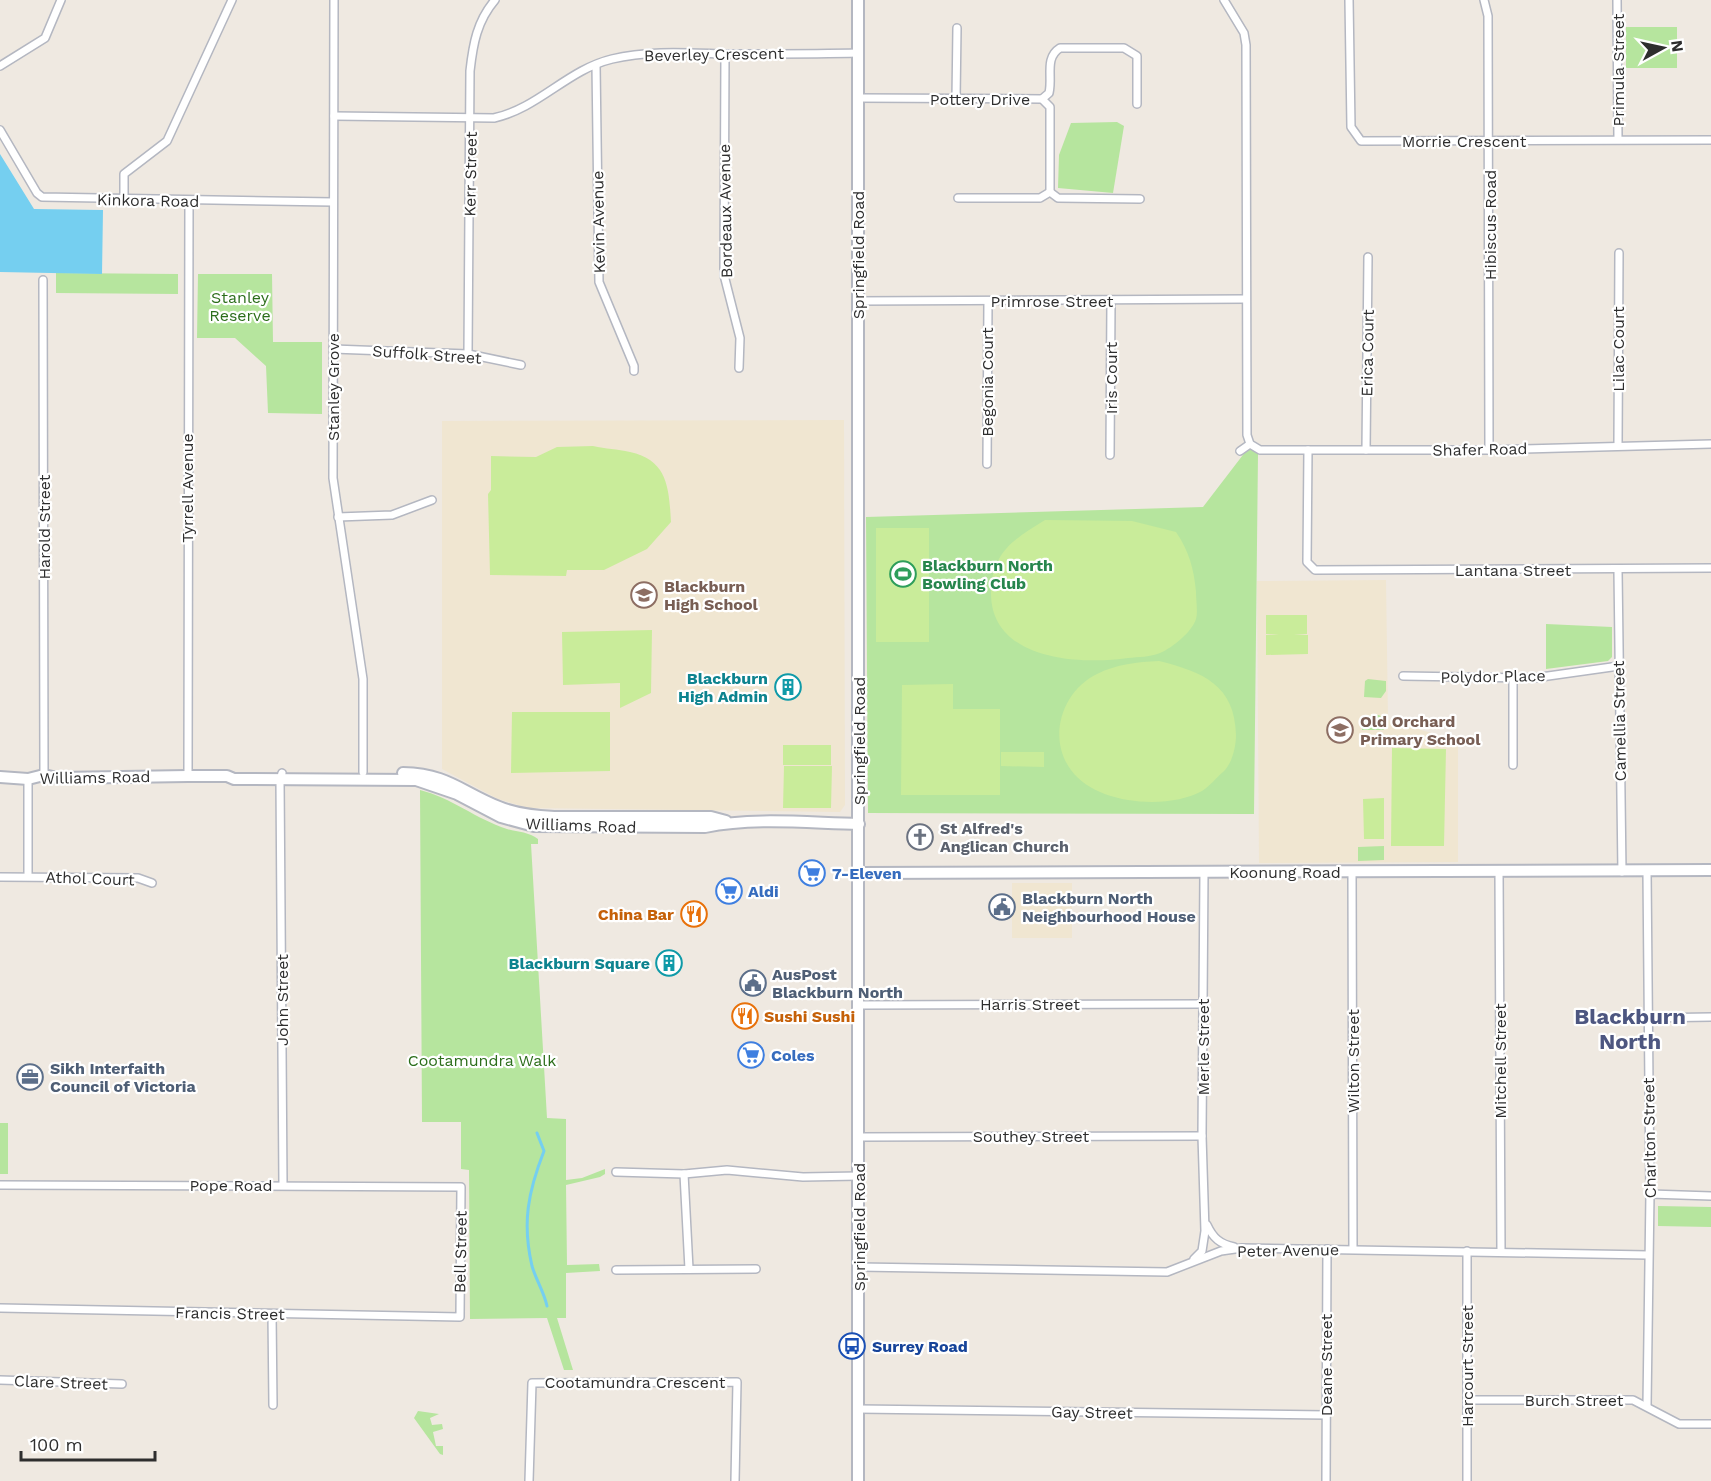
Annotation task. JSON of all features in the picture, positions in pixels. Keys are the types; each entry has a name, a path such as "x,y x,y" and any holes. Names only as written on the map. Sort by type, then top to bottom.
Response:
{"main road":[{"name":"Springfield Road","path":"858,0 858,1481"},
{"name":"Williams Road","path":"0,777 28,779 44,775 57,778 227,776 234,773 277,777 416,776 456,783 487,802 516,812 554,818 613,817 645,822"},
{"name":"Williams Road","path":"431,778 501,817 523,824 547,827 645,822 682,822 705,827 729,822 859,824"},
{"path":"601,826 613,817"},
{"name":"Koonung Road","path":"859,873 1711,870"}],"street":[{"path":"0,66 45,38 61,0"},
{"path":"124,199 124,174 167,141 232,0"},
{"name":"Stanley Grove","path":"334,0 333,478 363,679 363,776"},
{"name":"Kerr Street","path":"468,354 470,71 474,40 485,12 495,0"},
{"path":"1224,0 1244,33 1246,45 1247,435 1250,444 1239,451"},
{"name":"Morrie Crescent","path":"1349,0 1351,127 1361,141 1711,140"},
{"name":"Hibiscus Road","path":"1484,0 1488,16 1490,141 1489,450"},
{"name":"Primula Street","path":"1617,0 1618,140"},
{"path":"956,99 957,28"},
{"path":"1042,99 1049,93 1050,60 1054,52 1060,48 1124,48 1137,56 1137,104"},
{"name":"Beverley Crescent","path":"334,116 494,118 513,114 544,97 571,77 596,65 611,59 647,54 858,53"},
{"name":"Bordeaux Avenue","path":"725,54 724,275 740,338 739,368"},
{"name":"Kevin Avenue","path":"596,65 599,282 634,366 634,371"},
{"name":"Pottery Drive","path":"858,98 1042,99 1050,107 1050,192"},
{"name":"Kinkora Road","path":"0,130 37,193 42,197 333,202"},
{"path":"958,198 1040,198 1050,192 1058,198 1140,200"},
{"name":"Tyrrell Avenue","path":"188,776 189,201"},
{"name":"Lilac Court","path":"1618,253 1618,445"},
{"name":"Erica Court","path":"1366,450 1368,257"},
{"name":"Harold Street","path":"43,280 44,775"},
{"name":"Primrose Street","path":"858,301 1246,299"},
{"name":"Begonia Court","path":"987,464 988,301"},
{"name":"Iris Court","path":"1110,455 1111,301"},
{"name":"Suffolk Street","path":"333,349 468,354 521,365"},
{"name":"Shafer Road","path":"1250,444 1260,450 1489,450 1711,444"},
{"name":"Lantana Street","path":"1308,450 1307,562 1315,570 1618,571 1711,568"},
{"path":"338,517 392,515 432,500"},
{"name":"Camellia Street","path":"1618,571 1622,872"},
{"name":"Polydor Place","path":"1403,676 1513,679 1619,666"},
{"path":"1513,679 1513,765"},
{"name":"John Street","path":"277,777 282,814 283,1185"},
{"name":"Athol Court","path":"28,779 28,876"},
{"name":"Merle Street","path":"1191,1262 1202,1251 1205,1223 1202,1004 1204,872"},
{"name":"Wilton Street","path":"1352,872 1353,1249"},
{"name":"Mitchell Street","path":"1499,872 1501,1251"},
{"name":"Charlton Street","path":"1647,872 1650,1194 1647,1405"},
{"name":"Athol Court","path":"0,877 138,878 152,883"},
{"name":"Harris Street","path":"859,1005 1202,1004"},
{"path":"1647,1018 1711,1017"},
{"name":"Southey Street","path":"859,1137 1203,1136"},
{"path":"616,1172 684,1174 727,1170 802,1177 859,1176"},
{"path":"684,1174 689,1269"},
{"name":"Pope Road","path":"0,1185 461,1187"},
{"name":"Bell Street","path":"460,1317 461,1187"},
{"path":"1650,1194 1711,1196"},
{"path":"1205,1223 1212,1235 1221,1243 1242,1248"},
{"name":"Peter Avenue","path":"859,1267 1167,1272 1221,1251 1242,1248 1648,1255"},
{"name":"Deane Street","path":"1326,1481 1327,1249"},
{"name":"Harcourt Street","path":"1467,1251 1467,1481"},
{"path":"616,1270 756,1269"},
{"name":"Francis Street","path":"0,1308 460,1317"},
{"path":"273,1314 273,1405"},
{"name":"Clare Street","path":"0,1380 122,1384"},
{"name":"Cootamundra Crescent","path":"529,1481 532,1383 632,1381 736,1382 735,1481"},
{"name":"Burch Street","path":"1467,1400 1633,1400 1647,1405 1679,1424 1711,1424"},
{"name":"Gay Street","path":"858,1409 1326,1415"}],"shaded area":[{"name":"Blackburn High School","path":"844,420 845,805 840,812 528,808 498,799 442,769 442,421"},
{"name":"Old Orchard Primary School","path":"1386,580 1388,720 1458,741 1458,862 1259,863 1257,581"},
{"path":"1012,883 1072,883 1072,938 1012,938"}],"green space":[{"path":"1626,27 1677,27 1677,68 1626,68"},
{"path":"1117,122 1124,126 1113,193 1058,188 1059,155 1071,123"},
{"path":"56,273 178,274 178,294 56,293"},
{"name":"Stanley Reserve","path":"198,274 272,274 273,342 322,342 322,414 268,413 266,366 235,338 197,338"},
{"path":"593,446 630,452 653,462 660,469 667,488 671,522 647,549 604,570 567,570 566,576 490,575 488,494 491,490 491,456 536,457 557,447"},
{"path":"1249,447 1258,454 1254,814 868,813 866,517 1203,507"},
{"path":"1045,520 1132,521 1176,532 1188,553 1192,568 1197,606 1194,624 1181,639 1165,651 1140,657 1108,660 1063,658 1021,645 1005,632 995,615 991,592 992,578 1000,557 1007,548"},
{"name":"Blackburn North Bowling Club","path":"876,528 929,528 929,642 876,642"},
{"path":"1266,615 1307,615 1307,634 1294,635 1308,635 1308,654 1266,655 1266,635 1279,635 1266,634"},
{"path":"1546,624 1612,627 1612,657 1608,661 1546,669"},
{"path":"652,630 651,693 620,708 620,683 563,685 562,632"},
{"path":"1159,661 1202,676 1214,683 1223,693 1230,704 1234,718 1236,740 1231,760 1226,769 1208,787 1188,797 1171,801 1133,801 1097,791 1082,782 1071,770 1064,757 1059,730 1067,703 1085,682 1097,674 1127,664"},
{"path":"1368,679 1386,681 1386,691 1381,698 1364,697 1365,681"},
{"path":"953,684 953,709 1000,709 1000,795 901,795 902,685"},
{"path":"512,712 610,712 610,771 511,773"},
{"path":"1379,715 1384,719 1384,730 1362,730 1362,716"},
{"path":"783,745 831,745 831,765 783,765"},
{"path":"1392,748 1446,749 1444,846 1391,846"},
{"path":"1001,752 1044,752 1044,767 1001,766"},
{"path":"784,766 832,766 831,808 783,808"},
{"name":"Cootamundra Walk","path":"420,790 443,798 496,825 538,839 538,844 531,844 547,1118 566,1119 566,1180 582,1178 605,1169 605,1174 600,1177 566,1185 567,1265 599,1264 600,1271 566,1273 566,1318 557,1318 573,1370 564,1370 547,1318 470,1319 469,1170 461,1169 461,1122 422,1122"},
{"path":"1384,798 1384,839 1364,839 1363,799"},
{"path":"1384,846 1384,860 1358,861 1358,847"},
{"path":"0,1123 8,1123 8,1174 0,1174"},
{"path":"1658,1206 1711,1207 1711,1227 1658,1226"},
{"path":"418,1411 439,1414 430,1418 432,1425 442,1424 443,1429 433,1432 436,1446 443,1446 443,1455 414,1418"}],"water":[{"path":"0,154 34,209 103,210 102,274 0,272"}],"waterway":[{"path":"537,1133 544,1151 528,1208 527,1236 532,1266 547,1306"}],"place":[{"name":"Blackburn North Bowling Club","path":"903,574"},
{"name":"Blackburn High School","path":"644,595"},
{"name":"Blackburn High Admin","path":"788,687"},
{"name":"Old Orchard Primary School","path":"1340,730"},
{"name":"St Alfred's Anglican Church","path":"920,837"},
{"name":"7-Eleven","path":"812,873"},
{"name":"Aldi","path":"729,891"},
{"name":"Blackburn North Neighbourhood House","path":"1002,907"},
{"name":"China Bar","path":"694,914"},
{"name":"Blackburn Square","path":"669,963"},
{"name":"AusPost Blackburn North","path":"753,983"},
{"name":"Sushi Sushi","path":"745,1016"},
{"name":"Coles","path":"751,1055"},
{"name":"Sikh Interfaith Council of Victoria","path":"30,1077"},
{"name":"Surrey Road","path":"852,1346"}],"district":[{"name":"Blackburn North","path":"1630,1028"}]}
